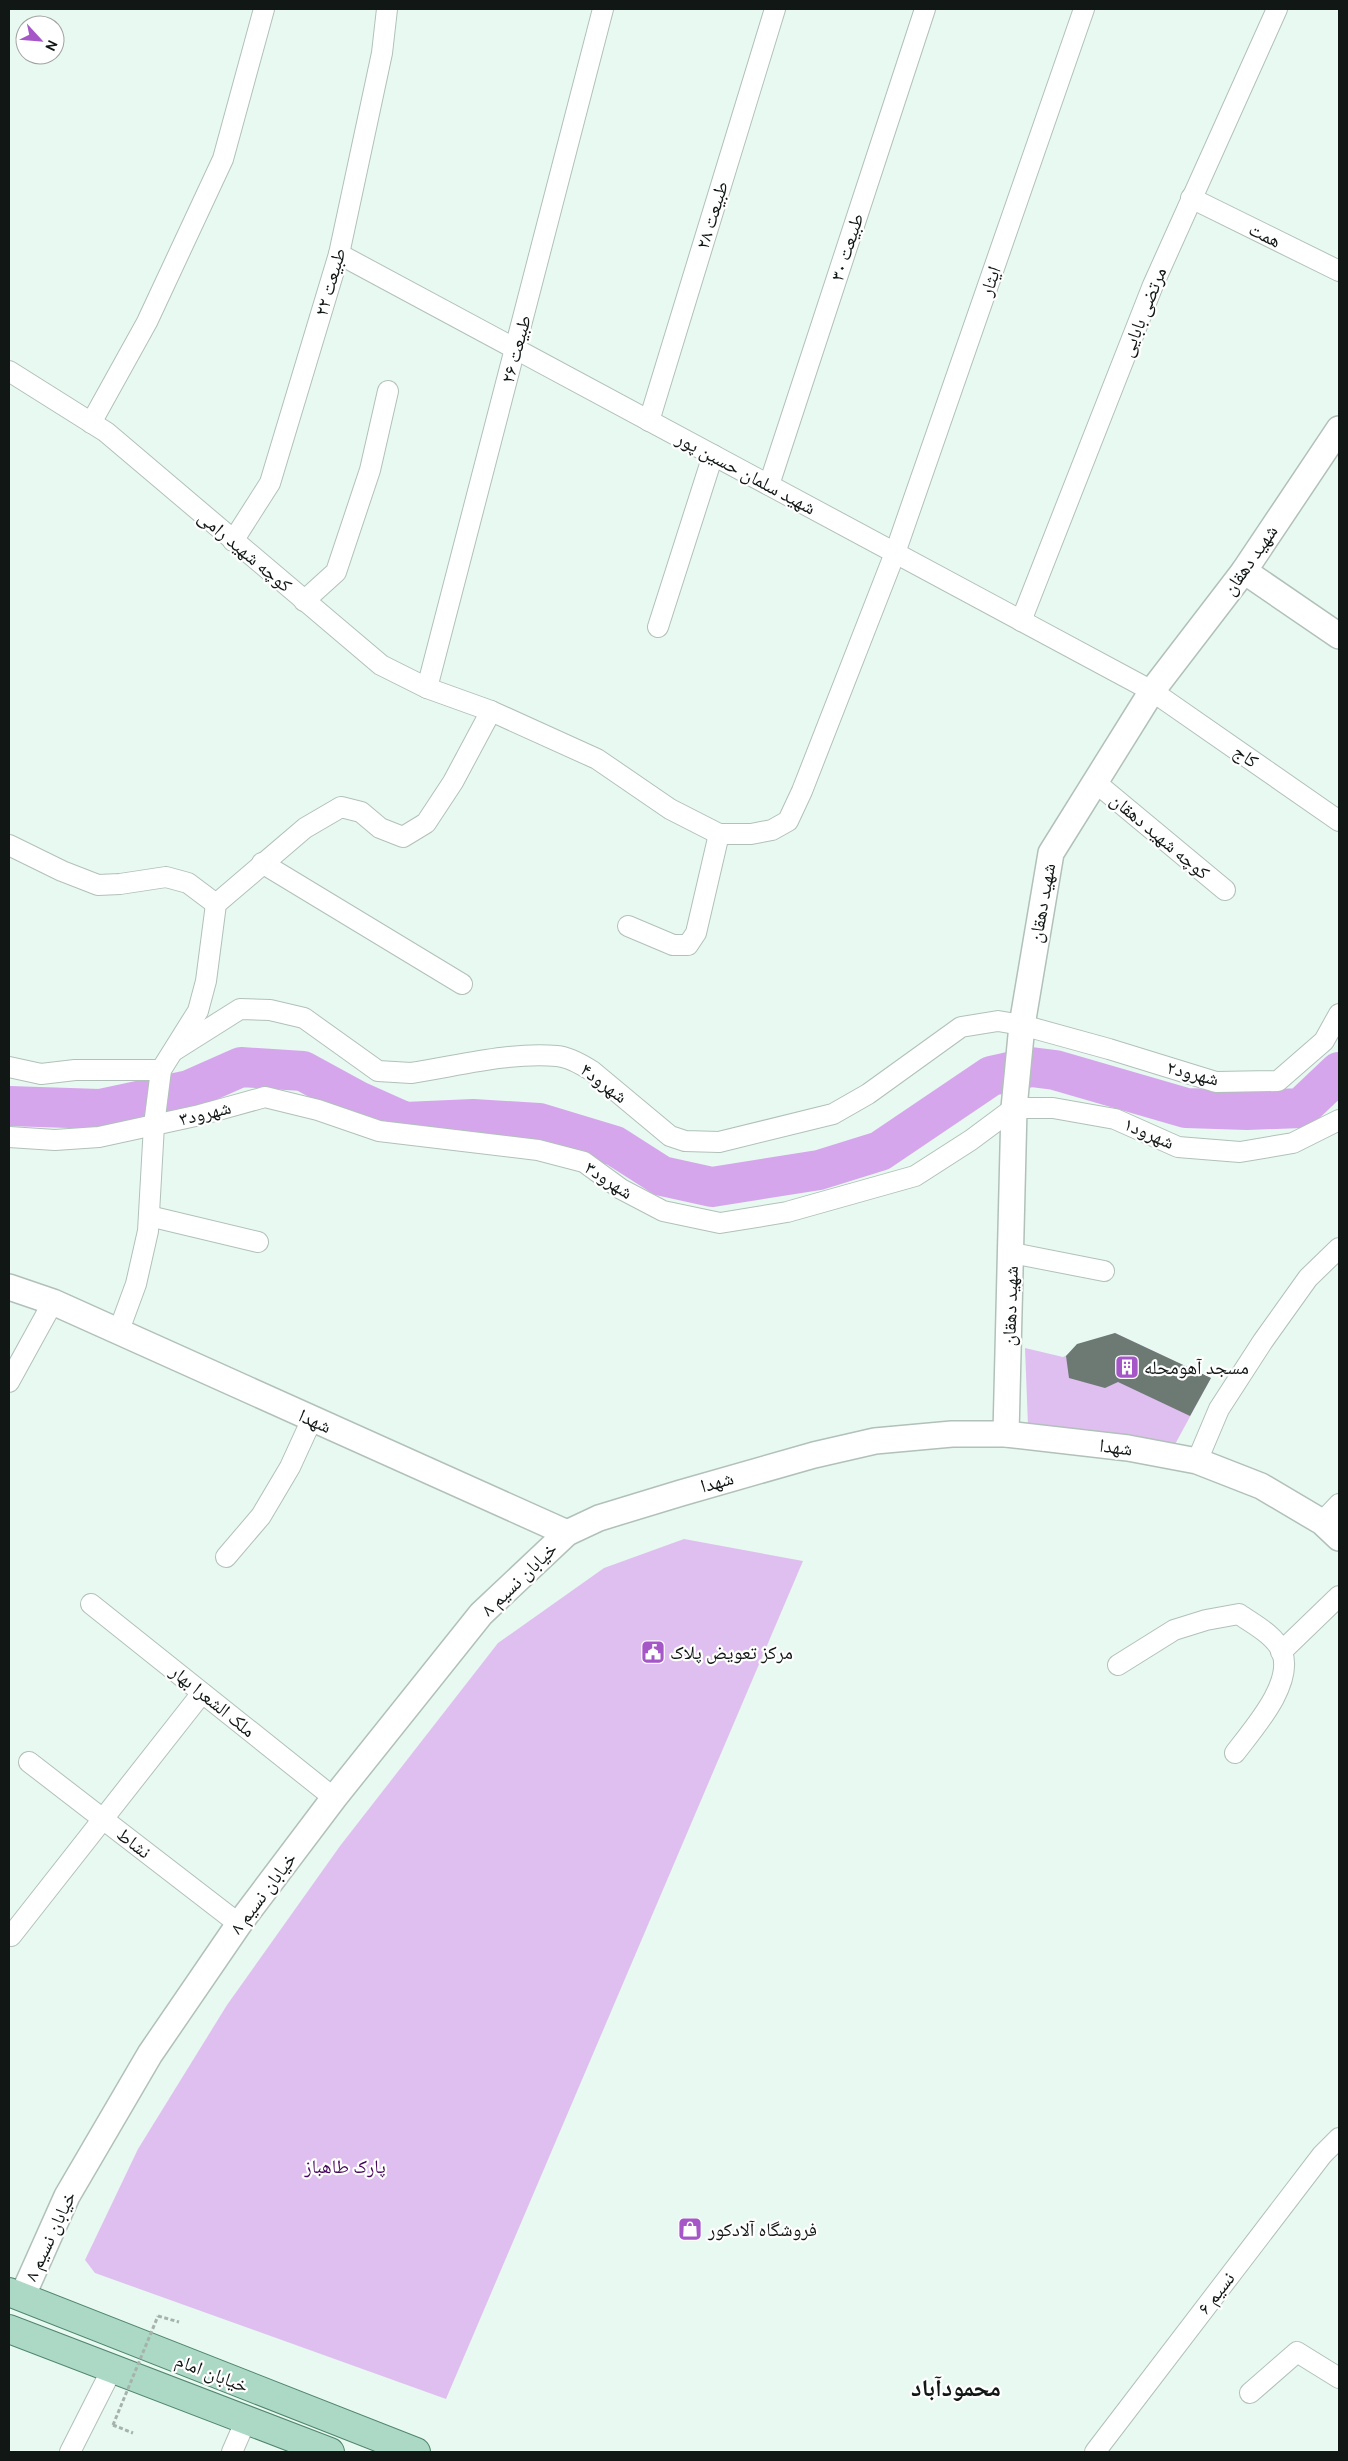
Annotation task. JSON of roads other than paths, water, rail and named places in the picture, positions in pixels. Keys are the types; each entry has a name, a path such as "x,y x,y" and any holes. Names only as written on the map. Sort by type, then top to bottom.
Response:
{"main road":[{"name":"خیابان امام","path":"16,2294 416,2452"},
{"name":"خیابان امام","path":"9,2329 330,2452"}],"street":[{"path":"92,423 147,322 223,159 264,9"},
{"name":"طبیعت ۲۲","path":"233,541 270,483 339,254 382,53 387,9"},
{"name":"طبیعت ۲۶","path":"427,688 603,9"},
{"name":"طبیعت ۲۸","path":"650,421 775,9"},
{"name":"طبیعت ۳۰","path":"769,485 924,9"},
{"name":"ایثار","path":"719,834 751,834 772,830 788,821 896,553 1084,9"},
{"name":"مرتضی بابایی","path":"1020,621 1150,294 1276,9"},
{"name":"همت","path":"1191,198 1339,271"},
{"name":"شهید سلمان حسین پور","path":"339,254 1152,691"},
{"name":"کوچه شهید رامی","path":"9,371 92,423 382,666 427,688 491,712 597,759 670,809 719,834"},
{"path":"304,601 336,572 370,470 388,391"},
{"name":"شهید دهقان","path":"1006,1434 1012,1253 1014,1108 1022,1025 1051,853 1152,691 1244,571 1339,429"},
{"path":"658,626 713,455"},
{"path":"1244,571 1339,636"},
{"name":"کاج","path":"1152,691 1339,821"},
{"path":"118,1333 136,1284 149,1216 154,1125 162,1070 198,1011 206,981 216,904 305,828 341,807 361,812 380,828 403,836 426,823 453,782 491,712"},
{"name":"کوچه شهید دهقان","path":"1095,782 1225,890"},
{"path":"628,926 673,946 688,945 696,933 719,834"},
{"path":"9,844 62,871 98,885 166,877 188,882 216,904"},
{"path":"262,863 462,984"},
{"name":"شهرود۴","path":"175,1050 240,1009 256,1008 283,1012 304,1018 378,1071 393,1074 517,1056 558,1056 579,1063 592,1071 670,1136 685,1141 708,1143 833,1114 868,1094 961,1027 998,1021 1022,1025"},
{"name":"شهرود۲","path":"1022,1025 1109,1048 1216,1082 1278,1080 1324,1041 1339,1014"},
{"path":"9,1067 41,1074 75,1070 162,1070"},
{"name":"شهرود۳","path":"9,1137 56,1140 99,1137 200,1115 265,1097 318,1110 379,1132 538,1150 584,1162 621,1189 663,1211 720,1223 787,1212 915,1176 971,1140 1014,1108"},
{"name":"شهرود۱","path":"1014,1108 1053,1108 1116,1119 1178,1147 1240,1152 1293,1143 1339,1120"},
{"path":"149,1216 258,1242"},
{"path":"1197,1461 1220,1409 1263,1341 1308,1278 1339,1248"},
{"path":"1012,1253 1104,1271"},
{"name":"شهدا","path":"9,1287 53,1302 118,1333 567,1533 599,1518 814,1455 875,1441 952,1434 1006,1434 1128,1448 1197,1461 1261,1486 1330,1530"},
{"path":"9,1382 53,1302"},
{"path":"226,1557 261,1516 290,1467 312,1419"},
{"path":"1330,1530 1339,1504"},
{"name":"خیابان نسیم ۸","path":"16,2294 72,2188 150,2054 239,1924 334,1798 481,1614 567,1533"},
{"path":"1282,1652 1339,1596"},
{"name":"ملک الشعرا بهار","path":"91,1604 334,1798"},
{"path":"1118,1665 1174,1630 1206,1620 1239,1614 1265,1631 1282,1652 1284,1678 1261,1719 1235,1753"},
{"path":"11,1936 202,1693"},
{"name":"نشاط","path":"29,1762 239,1924"},
{"name":"نسیم ۶","path":"1095,2452 1322,2155 1339,2138"},
{"path":"1250,2393 1297,2352 1339,2378"},
{"path":"70,2452 112,2368"},
{"path":"232,2452 246,2420"}],"waterway":[{"path":"9,1106 100,1109 189,1090 241,1067 303,1071 358,1101 405,1122 473,1119 539,1123 615,1146 662,1176 712,1187 819,1170 880,1151 991,1076 1031,1067 1055,1070 1186,1108 1247,1110 1301,1108 1339,1072"}],"place":[{"name":"مسجد آهومحله","path":"1127,1367"},
{"name":"مرکز تعویض پلاک","path":"653,1652"},
{"name":"فروشگاه آلادکور","path":"690,2229"}],"district":[{"name":"محمودآباد","path":"956,2387"}],"park label":[{"name":"پارک طاهباز","path":"345,2166"}]}
